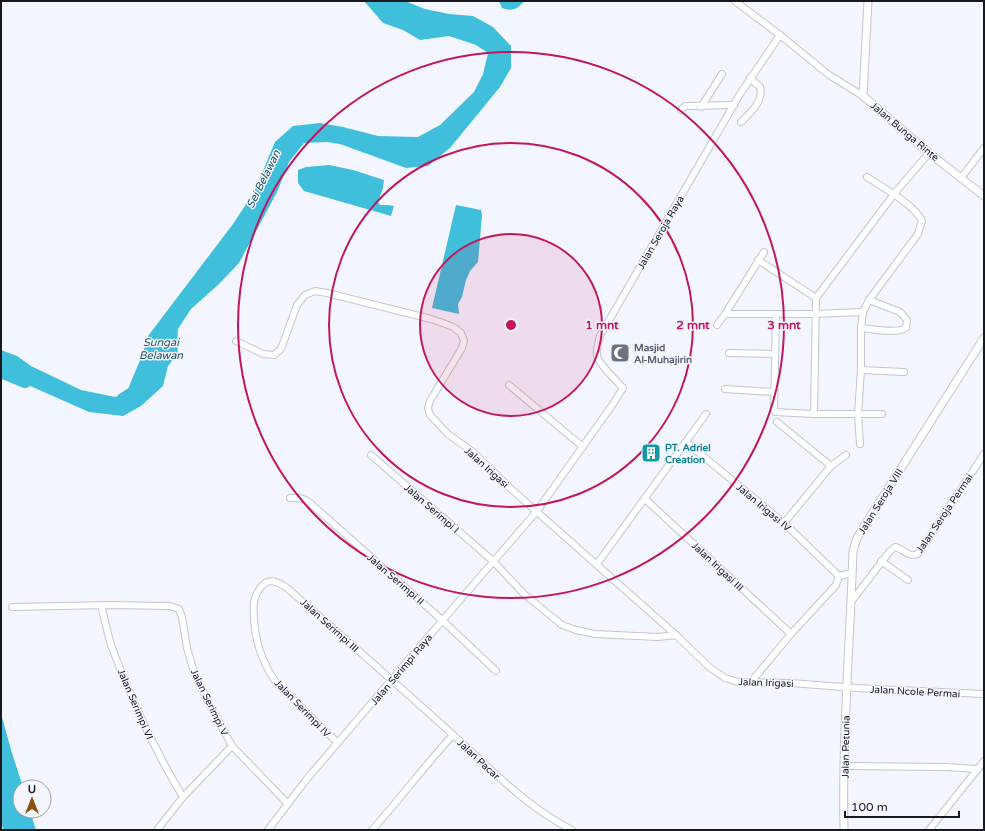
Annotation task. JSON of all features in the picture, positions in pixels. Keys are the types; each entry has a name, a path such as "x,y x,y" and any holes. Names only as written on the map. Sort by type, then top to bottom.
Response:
{"street":[{"path":"735,1 829,75 863,96"},
{"name":"Jalan Bunga Rinte","path":"868,1 863,96 929,153 984,196"},
{"name":"Jalan Seroja Raya","path":"537,511 623,388 599,362 597,350 600,336 750,78 780,35"},
{"path":"701,107 722,74"},
{"path":"741,122 756,105 761,95 760,87 750,78"},
{"path":"681,110 685,106 701,107 734,105"},
{"path":"962,178 984,148"},
{"path":"814,414 814,314 816,298 894,194 929,153"},
{"path":"860,444 858,414 861,370 861,328 863,312 869,300 918,234 922,221 921,217 894,194 867,177"},
{"path":"717,325 764,252"},
{"path":"758,260 816,298"},
{"name":"Jalan Irigasi","path":"236,341 263,354 274,355 281,349 297,305 305,295 315,292 327,293 432,319 453,328 461,333 464,341 458,355 430,401 428,408 430,415 448,434 473,452 676,635 709,667 720,675 738,682 791,683 846,688"},
{"path":"861,328 889,331 904,330 906,328 906,320 900,312 869,300"},
{"path":"725,314 814,314 863,312"},
{"path":"776,314 774,392 774,410 776,412 814,414 882,414"},
{"name":"Jalan Seroja VIII","path":"846,688 853,551 857,538 984,338"},
{"path":"729,353 775,354"},
{"path":"861,370 904,372"},
{"path":"509,385 582,447"},
{"path":"725,389 774,392"},
{"path":"597,564 706,414"},
{"path":"777,422 831,466"},
{"name":"Jalan Irigasi IV","path":"686,442 784,523 839,576"},
{"name":"Jalan Seroja Permai","path":"851,602 890,551 895,548 901,549 909,555 915,555 918,553 984,454"},
{"name":"Jalan Serimpi I","path":"371,455 493,562 524,594 562,625 594,634 658,637 676,635"},
{"path":"784,523 831,466 846,455"},
{"name":"Jalan Serimpi II","path":"290,498 303,498 310,502 442,620 496,671"},
{"name":"Jalan Irigasi III","path":"645,499 791,634"},
{"name":"Jalan Serimpi Raya","path":"268,830 391,680 537,511"},
{"path":"881,562 908,580"},
{"path":"750,683 791,634 836,585 839,576 852,573"},
{"name":"Jalan Serimpi III","path":"264,583 271,581 278,582 287,588 391,680"},
{"name":"Jalan Serimpi IV","path":"264,583 255,594 254,601 257,644 262,655 276,682 338,743"},
{"path":"12,607 101,606"},
{"name":"Jalan Serimpi V","path":"101,606 170,606 179,609 182,617 187,648 194,672 207,700 232,746 288,804"},
{"name":"Jalan Serimpi VI","path":"101,606 111,643 140,715 164,766 183,797"},
{"name":"Jalan Pacar","path":"391,680 532,806 572,830"},
{"name":"Jalan Ncole Permai","path":"846,688 984,694"},
{"name":"Jalan Petunia","path":"844,830 846,688"},
{"path":"372,830 392,808 433,756 453,735"},
{"path":"157,830 183,797 232,746"},
{"path":"929,830 984,761"},
{"path":"845,766 945,767 978,769"}],"water":[{"name":"Sungai Belawan","path":"364,1 405,1 425,9 449,14 473,16 493,27 511,46 511,68 500,87 450,148 428,166 406,168 340,144 327,142 304,143 289,162 277,192 239,263 218,285 191,309 178,329 178,353 168,366 163,386 141,406 123,416 89,412 28,385 1,371 1,350 17,356 31,366 81,390 115,397 134,392 145,373 141,359 148,336 233,224 254,192 275,142 293,126 320,123 378,136 418,137 440,125 474,92 483,74 488,53 476,45 449,36 420,40 403,30 383,23"},
{"path":"499,1 524,1 517,8 509,10 502,8"},
{"path":"329,165 353,170 384,180 378,202 380,205 394,206 391,216 304,191 298,183 298,170 306,167"},
{"path":"456,205 481,210 482,215 478,262 470,271 466,280 462,297 458,304 459,314 432,308"},
{"path":"1,714 20,779 12,779 12,819 33,819 36,830 12,830 1,796"}],"waterway":[{"name":"Sei Belawan","path":"123,400 134,393 151,352"},
{"name":"Sei Belawan","path":"1,371 25,381"},
{"name":"Sei Belawan","path":"1,800 11,830"}],"place":[{"name":"Masjid Al-Muhajirin","path":"620,353"},
{"name":"PT. Adriel Creation","path":"651,453"}]}
